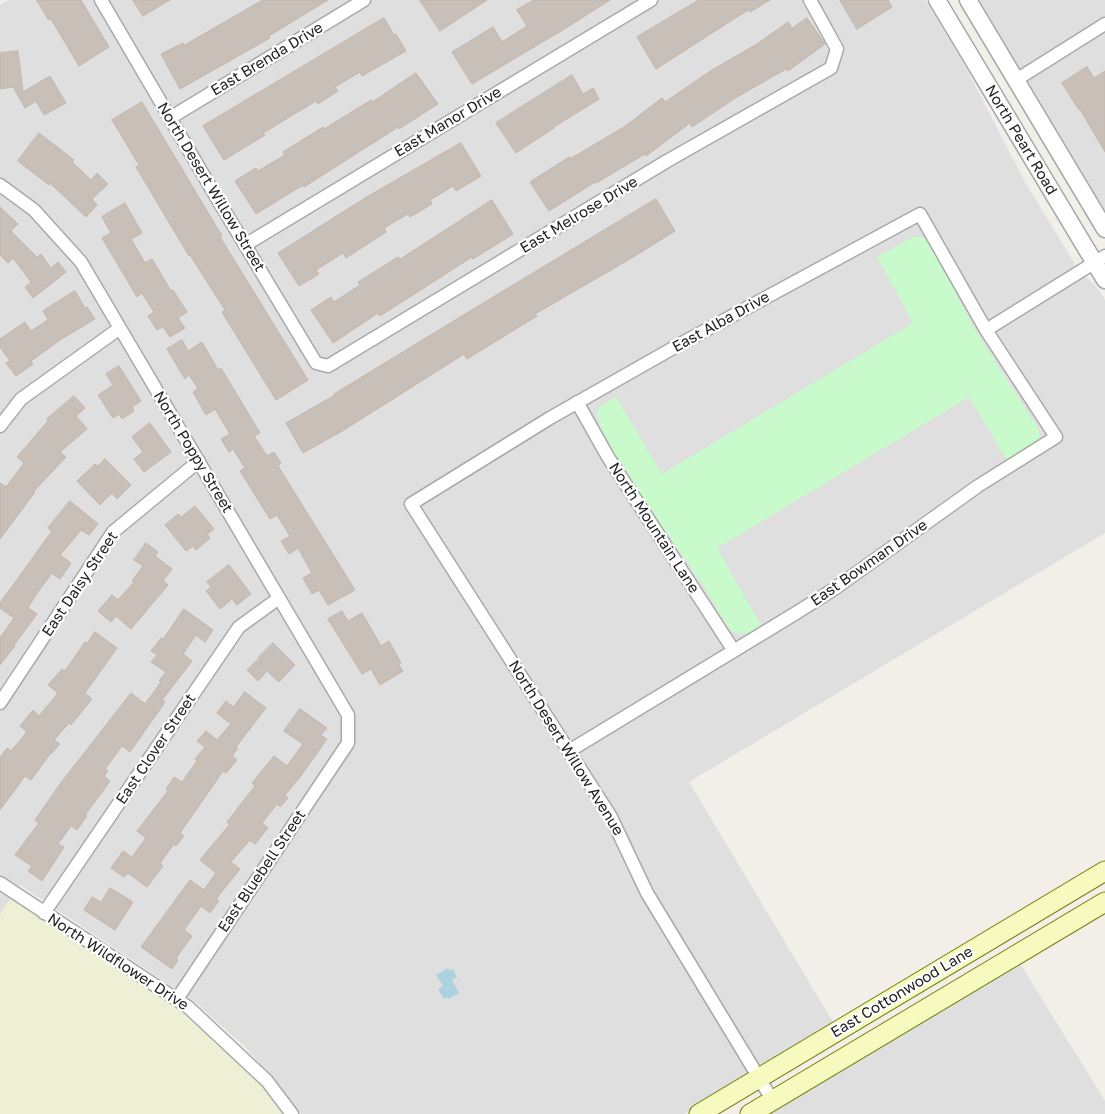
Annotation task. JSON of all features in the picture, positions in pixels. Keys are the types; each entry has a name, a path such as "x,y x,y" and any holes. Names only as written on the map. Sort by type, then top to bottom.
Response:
{"main road":[{"name":"East Cottonwood Lane","path":"699,1114 1105,871"},
{"name":"East Cottonwood Lane","path":"750,1114 1105,902"}],"street":[{"name":"North Desert Willow Street","path":"101,0 316,363 328,366"},
{"name":"East Brenda Drive","path":"170,118 364,0"},
{"name":"East Manor Drive","path":"245,245 651,0"},
{"name":"East Melrose Drive","path":"328,366 667,161 831,68 837,49 810,0"},
{"name":"North Peart Road","path":"937,0 1100,259 1105,280"},
{"name":"North Peart Road","path":"968,0 1105,229"},
{"path":"1016,80 1105,24"},
{"name":"North Poppy Street","path":"0,186 34,210 81,262 348,715 348,743"},
{"name":"East Alba Drive","path":"411,504 577,402 920,214 986,330"},
{"path":"986,330 1100,259"},
{"path":"0,426 21,400 120,328"},
{"name":"East Bowman Drive","path":"569,751 834,589 978,486 1056,437 986,330"},
{"name":"North Mountain Lane","path":"577,402 608,457 734,651"},
{"name":"East Daisy Street","path":"0,703 113,532 198,461"},
{"name":"North Desert Willow Avenue","path":"411,504 611,817 647,893 773,1101"},
{"name":"East Clover Street","path":"44,913 239,627 279,598"},
{"name":"East Bluebell Street","path":"177,999 348,743"},
{"name":"North Wildflower Drive","path":"0,883 188,1006 267,1081 292,1114"}],"shaded area":[{"path":"8,0 925,0 967,70 1025,182 1076,266 1099,290 1105,300 1105,533 689,782 834,1024 684,1114 301,1114 267,1071 244,1046 195,1002 20,885 0,915 0,5"},
{"path":"976,0 1105,0 1105,215"},
{"path":"1021,965 1105,1101 1105,1114 769,1114"}],"green space":[{"path":"913,237 922,237 928,242 979,336 1038,428 1040,437 1037,443 1007,460 969,397 717,548 761,625 746,634 735,633 730,630 609,443 600,425 597,414 599,408 616,397 662,474 913,323 877,257"},
{"path":"12,896 173,1003 196,1021 263,1087 283,1114 0,1114 0,915"}],"water":[{"path":"448,968 450,971 453,969 457,977 452,980 459,993 444,999 438,989 443,986 436,975"}],"building":[{"path":"37,0 81,0 109,47 79,66 51,19 49,20"},
{"path":"133,0 170,0 143,16"},
{"path":"263,0 328,0 269,36 270,38 180,89 161,54 183,43 184,45"},
{"path":"420,0 487,0 440,31"},
{"path":"534,0 610,0 472,84 452,52 493,27 502,42 527,26 517,10"},
{"path":"699,0 770,0 750,12 748,10 656,69 637,37"},
{"path":"840,0 888,0 892,7 857,29"},
{"path":"384,18 406,51 362,76 360,72 335,87 338,91 318,104 316,101 263,133 265,135 224,160 203,126"},
{"path":"807,18 825,44 788,71 786,69 737,97 692,127 690,123 646,156 645,154 595,182 549,211 530,182 569,157 570,159 624,127 662,98 665,102 712,70 757,44 788,22 792,28"},
{"path":"18,51 23,92 50,76 66,103 44,115 36,101 25,108 13,87 0,89 0,53"},
{"path":"1087,67 1094,78 1105,71 1105,152 1080,109 1062,83"},
{"path":"416,73 438,104 399,129 398,127 304,187 303,185 256,214 235,181 256,168 258,171 285,155 283,152 371,100 372,102"},
{"path":"572,75 583,94 593,88 599,99 516,153 496,123"},
{"path":"142,102 222,236 220,237 308,380 276,400 222,312 225,310 189,256 136,167 139,165 112,120"},
{"path":"39,133 74,160 72,162 91,180 97,173 108,184 92,199 97,205 86,217 50,183 49,185 18,161"},
{"path":"461,143 481,176 456,191 453,186 430,200 432,204 410,217 408,214 384,228 386,232 346,258 343,253 316,270 319,274 299,286 278,253 365,198"},
{"path":"656,199 675,231 535,314 537,316 467,359 464,354 344,430 303,453 286,423"},
{"path":"492,200 513,234 473,259 472,257 380,316 378,313 333,343 311,310 331,297 334,302 360,285 358,282 398,257 400,259"},
{"path":"125,203 142,233 131,239 145,263 152,259 171,291 173,290 187,312 178,318 185,328 170,337 163,327 157,330 148,316 154,312 142,293 137,297 102,238 111,233 102,217"},
{"path":"0,207 18,224 11,231 37,257 41,254 51,268 58,262 66,272 33,298 25,287 31,282 13,258 8,263 0,255"},
{"path":"75,291 85,308 87,307 95,319 60,340 31,361 33,364 16,376 6,363 10,361 0,347 0,339 25,322 31,331 48,320 43,311"},
{"path":"182,340 188,351 202,342 218,370 221,368 260,433 254,436 267,456 274,452 281,463 278,466 355,590 328,605 319,590 312,594 303,578 312,573 298,548 289,554 281,541 290,536 277,515 270,519 240,471 245,468 233,449 229,452 221,439 230,434 215,409 206,415 193,392 198,388 189,375 185,379 167,349"},
{"path":"119,366 141,401 132,407 134,411 122,419 119,414 113,418 98,395 113,385 106,374"},
{"path":"74,396 85,408 76,416 87,429 60,452 66,457 34,491 0,539 0,483 6,487 24,463 17,457 48,421 47,419"},
{"path":"150,423 171,452 144,472 134,459 143,452 132,437"},
{"path":"105,459 131,485 117,499 112,493 100,505 77,481 95,464 98,466"},
{"path":"70,501 98,524 89,535 81,530 60,555 71,563 60,579 52,573 37,593 28,608 37,614 0,665 0,638 14,618 0,608 0,603 52,531 48,528"},
{"path":"195,506 214,529 207,534 210,538 196,550 193,546 186,551 165,525 178,514 181,517"},
{"path":"146,543 158,552 155,556 172,569 163,581 168,585 131,629 116,616 111,622 98,611 112,595 118,600 134,582 132,581 143,566 134,560"},
{"path":"229,565 251,594 237,605 232,599 220,609 206,591 211,587 207,582"},
{"path":"184,609 213,630 205,642 196,635 183,654 192,661 162,700 165,702 130,752 122,746 105,769 108,771 104,776 110,781 85,815 87,816 77,830 71,826 58,844 64,847 42,881 28,871 32,866 15,855 39,823 35,820 60,784 131,693 145,704 161,682 159,681 166,672 151,662 157,655 151,651 161,638 163,639"},
{"path":"342,611 348,621 362,613 381,646 389,641 401,663 399,665 403,671 380,685 371,669 362,674 328,619"},
{"path":"95,632 117,648 85,693 92,699 71,725 69,723 54,740 60,744 31,780 25,776 0,810 0,758 7,748 11,751 27,732 20,726 33,710 39,716 58,693 48,685 62,669 65,671 85,642 87,643"},
{"path":"273,643 295,665 279,682 267,671 258,681 247,670 257,660 263,665 258,658"},
{"path":"245,692 266,708 236,747 238,748 232,756 237,760 226,773 223,771 180,833 184,836 176,846 174,844 160,863 163,866 147,887 128,873 124,877 111,868 123,851 132,857 146,838 137,831 168,791 166,789 174,777 182,782 197,761 195,759 205,747 197,741 206,731 217,740 231,724 217,713 226,701 233,707"},
{"path":"300,709 327,728 321,735 327,739 285,795 288,798 280,807 277,804 262,823 268,828 255,844 250,840 231,862 240,869 216,899 219,901 210,913 201,906 184,930 192,936 176,958 178,960 172,969 141,947 190,880 204,890 216,873 200,860 230,824 227,822 255,786 252,783 274,756 287,766 303,744 284,731"},
{"path":"110,888 133,902 115,930 84,910 92,897 101,902"}]}
